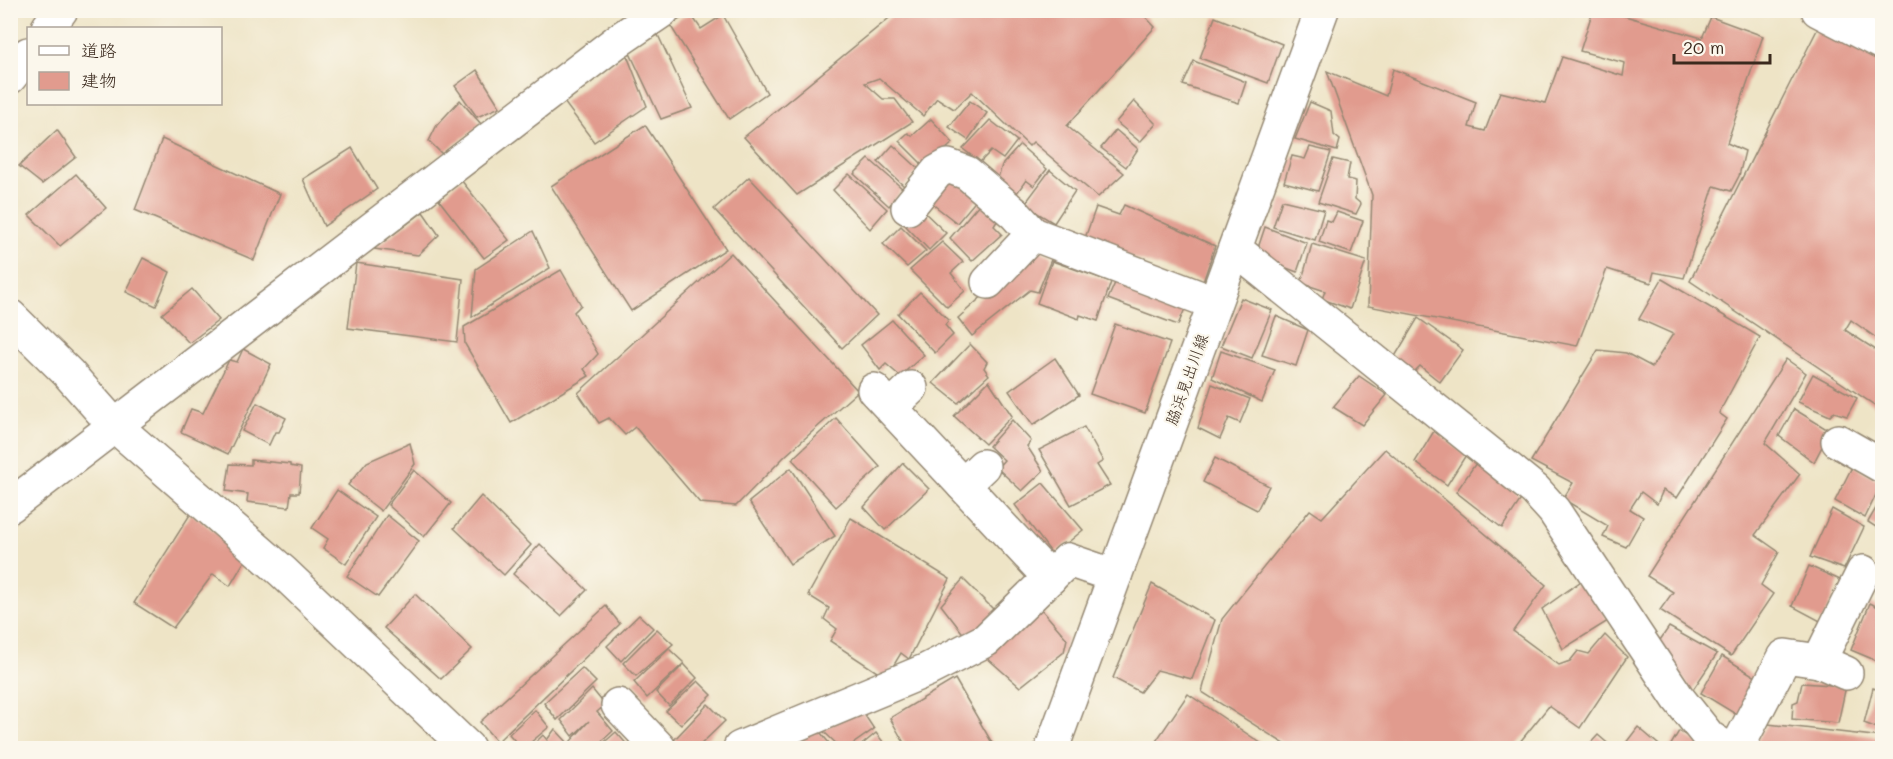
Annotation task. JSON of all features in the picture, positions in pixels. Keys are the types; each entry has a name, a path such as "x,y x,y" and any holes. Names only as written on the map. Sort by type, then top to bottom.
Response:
{"street":[{"path":"49,27 61,10"},
{"path":"10,506 355,243 626,21 663,10"},
{"name":"脇浜見出川線","path":"1052,748 1322,10"},
{"path":"1818,10 1882,43"},
{"path":"10,77 27,55"},
{"path":"908,208 937,172 948,166 967,172 1015,214 1033,234 1214,303"},
{"path":"988,282 1033,234"},
{"path":"1235,249 1535,490 1554,511 1678,698 1709,737 1726,748"},
{"path":"10,316 68,373 114,425 283,572 468,748"},
{"path":"892,395 973,475 1050,578"},
{"path":"1838,441 1882,466"},
{"path":"740,748 927,670 986,640 1068,560 1115,576"},
{"path":"1737,748 1785,656 1833,667 1863,572"},
{"path":"618,705 659,748"}],"building":[{"path":"899,10 1139,10 1155,27 1067,126 1124,173 1098,197 1033,142 1029,146 972,92 954,109 937,98 923,116 879,78 865,83 883,99 895,99 912,122 797,195 744,137"},
{"path":"1593,10 1604,10 1702,38 1711,17 1763,36 1727,143 1745,151 1739,176 1731,191 1714,186 1684,278 1654,272 1651,283 1607,269 1577,346 1368,306 1372,195 1327,71 1386,96 1393,69 1476,102 1469,127 1485,131 1500,92 1545,103 1562,57 1623,76 1625,63 1580,51"},
{"path":"690,13 701,29 723,15 767,93 729,119 670,25"},
{"path":"1215,17 1282,44 1268,83 1200,58"},
{"path":"1820,24 1855,47 1882,61 1882,342 1851,320 1845,330 1882,354 1882,410 1690,281"},
{"path":"658,35 692,108 661,119 629,51"},
{"path":"626,53 647,106 594,142 564,102"},
{"path":"1194,61 1246,82 1239,103 1183,85"},
{"path":"477,70 500,107 477,117 455,86"},
{"path":"460,100 481,124 442,154 429,141 437,125"},
{"path":"970,101 987,113 968,140 949,127"},
{"path":"1134,101 1156,124 1140,142 1116,122"},
{"path":"1310,102 1331,111 1334,135 1340,140 1337,151 1295,139"},
{"path":"931,119 953,143 925,167 899,141 908,133 912,136"},
{"path":"990,120 1017,141 1003,159 991,151 980,162 963,149"},
{"path":"645,125 726,249 631,311 551,186"},
{"path":"57,130 76,157 42,184 19,166"},
{"path":"1116,130 1138,149 1126,167 1101,148"},
{"path":"162,139 280,194 254,260 135,210"},
{"path":"893,145 919,169 904,186 878,162"},
{"path":"1020,145 1047,169 1034,186 1026,180 1017,193 998,178 1002,165"},
{"path":"1310,147 1331,152 1318,191 1284,182 1292,156 1305,159"},
{"path":"352,148 377,189 324,226 303,179"},
{"path":"869,159 903,189 889,206 854,174"},
{"path":"1333,159 1350,163 1347,179 1356,181 1355,199 1361,204 1356,214 1318,202"},
{"path":"1050,170 1075,191 1054,223 1024,205"},
{"path":"76,174 106,208 60,246 29,215"},
{"path":"849,174 887,209 870,229 833,190"},
{"path":"948,175 979,197 957,223 926,199"},
{"path":"749,177 877,315 842,348 714,209"},
{"path":"461,180 509,240 484,258 439,200"},
{"path":"1282,200 1324,210 1315,240 1273,227"},
{"path":"980,203 999,218 994,226 1002,234 972,261 950,238"},
{"path":"1124,205 1215,246 1203,282 1084,241 1096,207 1119,215"},
{"path":"920,208 946,233 929,250 904,224"},
{"path":"423,212 439,235 418,255 374,249"},
{"path":"1337,212 1363,221 1351,253 1319,242 1326,220 1332,222"},
{"path":"901,226 926,251 907,267 883,244"},
{"path":"1265,227 1307,243 1297,272 1261,258 1259,245"},
{"path":"533,231 550,268 472,317 476,269"},
{"path":"942,242 963,262 951,273 965,291 947,307 910,270"},
{"path":"1312,244 1366,261 1350,309 1322,299 1325,291 1301,283"},
{"path":"1036,248 1052,257 1038,292 1030,290 972,336 958,318"},
{"path":"731,253 858,391 785,456 736,506 700,503 635,427 625,435 609,418 599,423 578,393"},
{"path":"143,258 170,272 156,306 126,292"},
{"path":"1052,261 1111,282 1098,321 1080,315 1079,319 1037,303"},
{"path":"356,263 463,279 457,342 348,328"},
{"path":"561,270 581,305 574,312 598,354 584,369 589,376 511,423 465,344 464,327"},
{"path":"1118,276 1187,304 1178,325 1108,299"},
{"path":"1662,279 1760,337 1719,413 1727,419 1677,498 1663,490 1657,504 1641,492 1630,509 1643,517 1626,547 1603,537 1608,526 1563,499 1573,483 1531,461 1598,350 1626,353 1652,367 1673,334 1639,319"},
{"path":"192,289 219,320 189,343 162,314"},
{"path":"920,292 949,320 945,325 953,335 935,353 898,314"},
{"path":"1241,298 1272,310 1252,358 1221,346"},
{"path":"1276,316 1308,330 1296,366 1262,355"},
{"path":"1418,318 1463,350 1440,382 1420,366 1414,372 1394,358"},
{"path":"892,320 924,355 900,376 886,364 880,370 861,345"},
{"path":"1115,324 1170,343 1145,413 1090,394"},
{"path":"970,344 987,362 984,368 989,375 958,403 933,383"},
{"path":"243,349 271,364 228,454 181,432 191,409 203,413 229,360 237,362"},
{"path":"1221,351 1275,370 1262,402 1212,378"},
{"path":"1055,358 1079,395 1033,425 1009,391"},
{"path":"1786,359 1806,373 1765,443 1800,474 1755,535 1779,552 1761,585 1773,594 1731,656 1660,610 1673,592 1647,576"},
{"path":"1813,374 1857,398 1847,416 1834,412 1830,416 1798,402"},
{"path":"1359,376 1387,395 1362,425 1333,407"},
{"path":"989,381 1012,416 985,444 954,416"},
{"path":"1212,384 1250,399 1240,423 1229,418 1220,439 1198,428"},
{"path":"257,403 286,418 279,432 275,432 269,445 242,431"},
{"path":"1794,409 1830,431 1814,462 1779,436"},
{"path":"836,418 880,467 836,507 792,459"},
{"path":"1012,420 1031,441 1027,446 1043,471 1022,491 997,468 1004,460 989,446"},
{"path":"1084,427 1103,461 1097,465 1110,485 1071,505 1039,450"},
{"path":"1434,431 1466,455 1447,485 1415,462"},
{"path":"410,443 415,464 381,511 348,485 367,462"},
{"path":"1385,449 1546,585 1513,631 1559,665 1570,661 1578,651 1589,654 1605,635 1627,657 1580,728 1549,706 1515,748 1291,748 1202,692 1222,619 1310,510 1322,518"},
{"path":"1215,458 1269,486 1257,510 1203,482"},
{"path":"251,460 290,464 290,466 301,468 299,493 291,493 289,507 247,502 248,494 226,491 230,464 251,465"},
{"path":"1478,460 1522,498 1502,528 1456,492"},
{"path":"903,463 929,489 885,530 864,507"},
{"path":"1853,465 1882,482 1865,518 1835,501"},
{"path":"791,468 835,536 790,564 749,502"},
{"path":"414,470 451,503 424,537 388,505"},
{"path":"1043,483 1083,530 1053,555 1015,505"},
{"path":"337,490 376,517 346,564 323,548 328,539 312,528"},
{"path":"481,496 531,545 504,575 454,528"},
{"path":"1882,498 1882,531 1868,522"},
{"path":"1832,509 1864,527 1844,569 1810,557"},
{"path":"191,513 247,557 230,586 213,574 173,628 134,603"},
{"path":"387,515 419,541 378,597 347,576"},
{"path":"851,518 950,579 909,659 901,653 886,678 830,641 837,629 824,619 829,608 808,595"},
{"path":"540,544 587,590 561,616 513,574"},
{"path":"1882,558 1882,581 1873,577"},
{"path":"1809,566 1840,580 1822,622 1792,606"},
{"path":"963,579 996,612 968,640 941,605"},
{"path":"1584,579 1608,621 1563,649 1542,609"},
{"path":"1152,584 1215,620 1192,679 1157,670 1140,692 1113,678"},
{"path":"415,594 472,649 441,679 384,628"},
{"path":"1036,603 1067,639 1064,652 1020,687 986,657"},
{"path":"1870,603 1882,609 1882,663 1851,650"},
{"path":"606,606 620,624 497,742 480,722"},
{"path":"639,615 653,628 621,661 607,646"},
{"path":"1669,627 1717,654 1692,691 1658,643"},
{"path":"657,629 673,644 636,676 623,663"},
{"path":"669,649 684,663 647,698 634,682"},
{"path":"1722,656 1764,682 1742,718 1701,693"},
{"path":"684,664 697,678 669,706 656,692"},
{"path":"582,668 596,682 557,720 544,703"},
{"path":"955,679 995,748 907,748 890,718"},
{"path":"698,681 712,695 681,725 666,711"},
{"path":"1802,683 1846,686 1838,723 1792,719 1793,703 1798,701"},
{"path":"1873,688 1882,691 1882,730 1864,723"},
{"path":"592,689 605,705 597,712 613,731 594,748 574,748 570,742 589,721 573,736 561,720"},
{"path":"1188,694 1268,748 1152,747"},
{"path":"708,704 725,721 697,748 685,748 674,740"},
{"path":"860,708 874,729 847,748 841,748 822,730"},
{"path":"535,710 549,727 524,748 521,748 509,734"},
{"path":"1768,724 1882,737 1882,748 1753,747"},
{"path":"1638,727 1659,745 1657,748 1622,748"},
{"path":"817,728 833,748 806,748 800,741"},
{"path":"555,729 568,743 562,748 530,748 543,735 547,740"},
{"path":"1679,731 1706,748 1669,748"},
{"path":"616,732 630,748 598,748"},
{"path":"876,733 888,748 858,748"},
{"path":"1598,735 1613,748 1587,747"}]}
